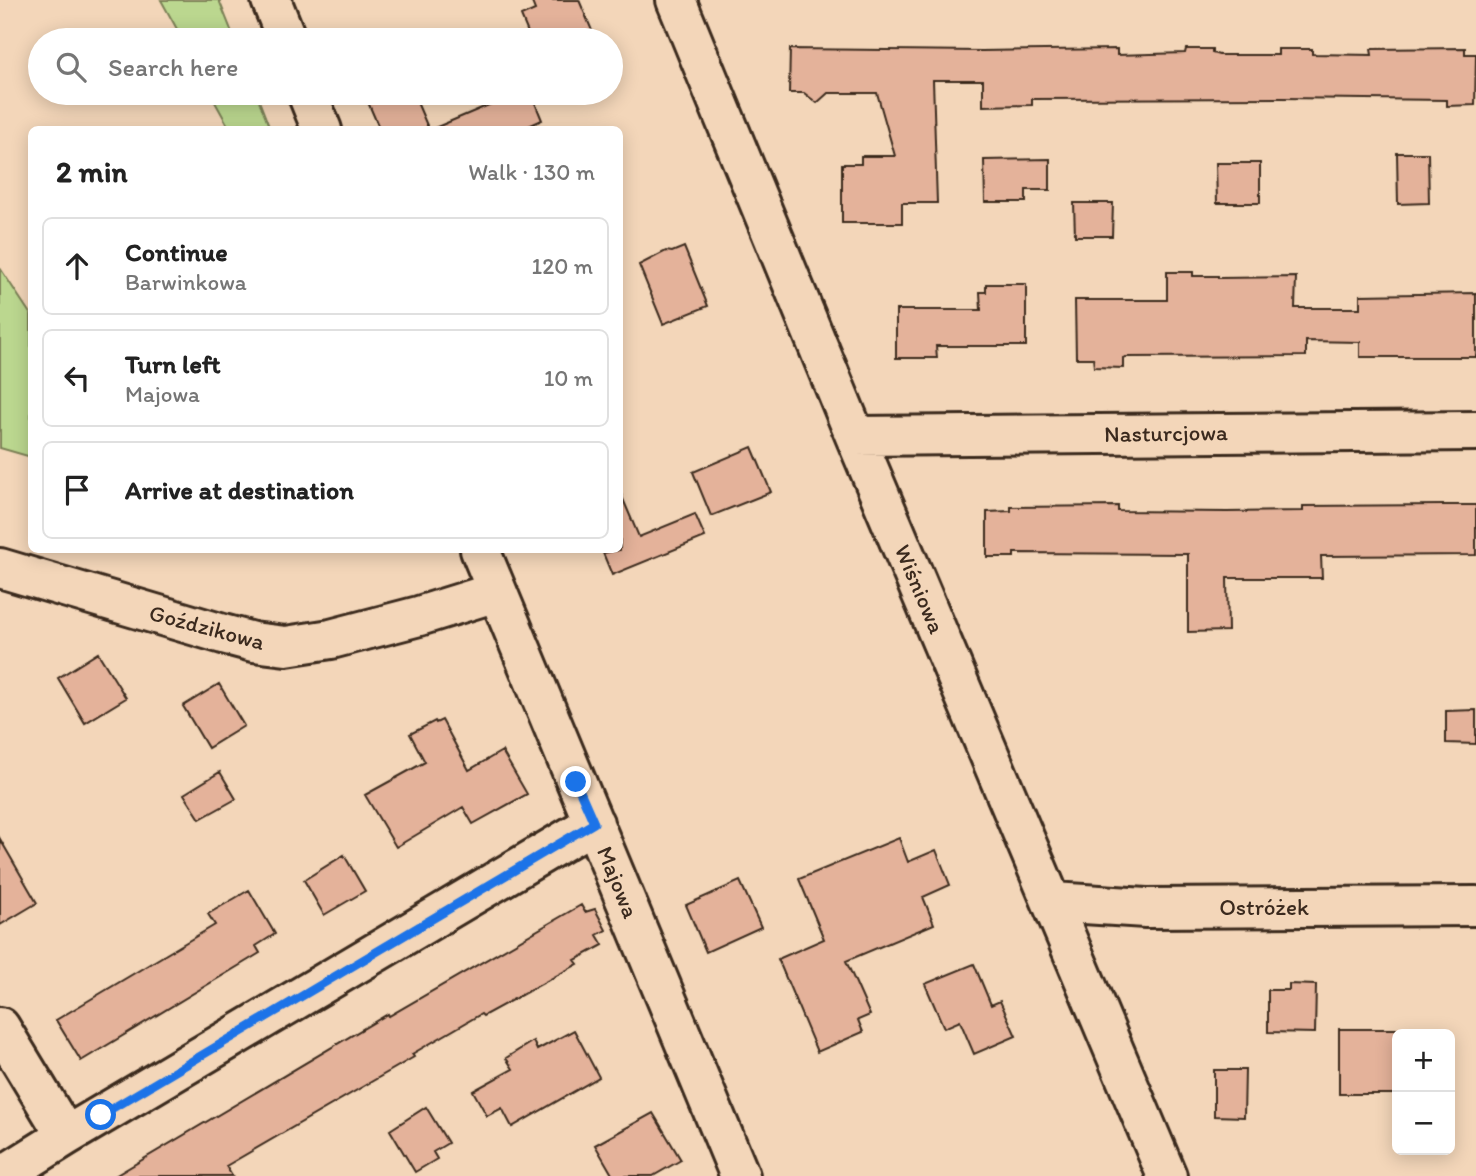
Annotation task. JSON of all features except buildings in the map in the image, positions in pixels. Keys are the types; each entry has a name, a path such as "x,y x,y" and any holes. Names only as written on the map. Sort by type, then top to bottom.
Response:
{"street":[{"path":"271,0 282,28"},
{"name":"Wiśniowa","path":"676,0 855,436 1167,1176"},
{"path":"312,105 320,126"},
{"name":"Nasturcjowa","path":"855,436 1476,430"},
{"name":"Majowa","path":"481,553 740,1176"},
{"name":"Goździkowa","path":"0,568 233,637 286,646 331,639 496,592"},
{"path":"2,1176 594,823"},
{"name":"Ostróżek","path":"1052,902 1146,908 1476,906"},
{"path":"0,1027 66,1136"}],"green space":[{"path":"161,0 219,0 230,28 176,28"},
{"path":"217,105 261,105 269,126 228,126"},
{"path":"0,268 28,310 28,456 0,448"}],"route":[{"path":"101,1115 594,823 576,782"}]}
